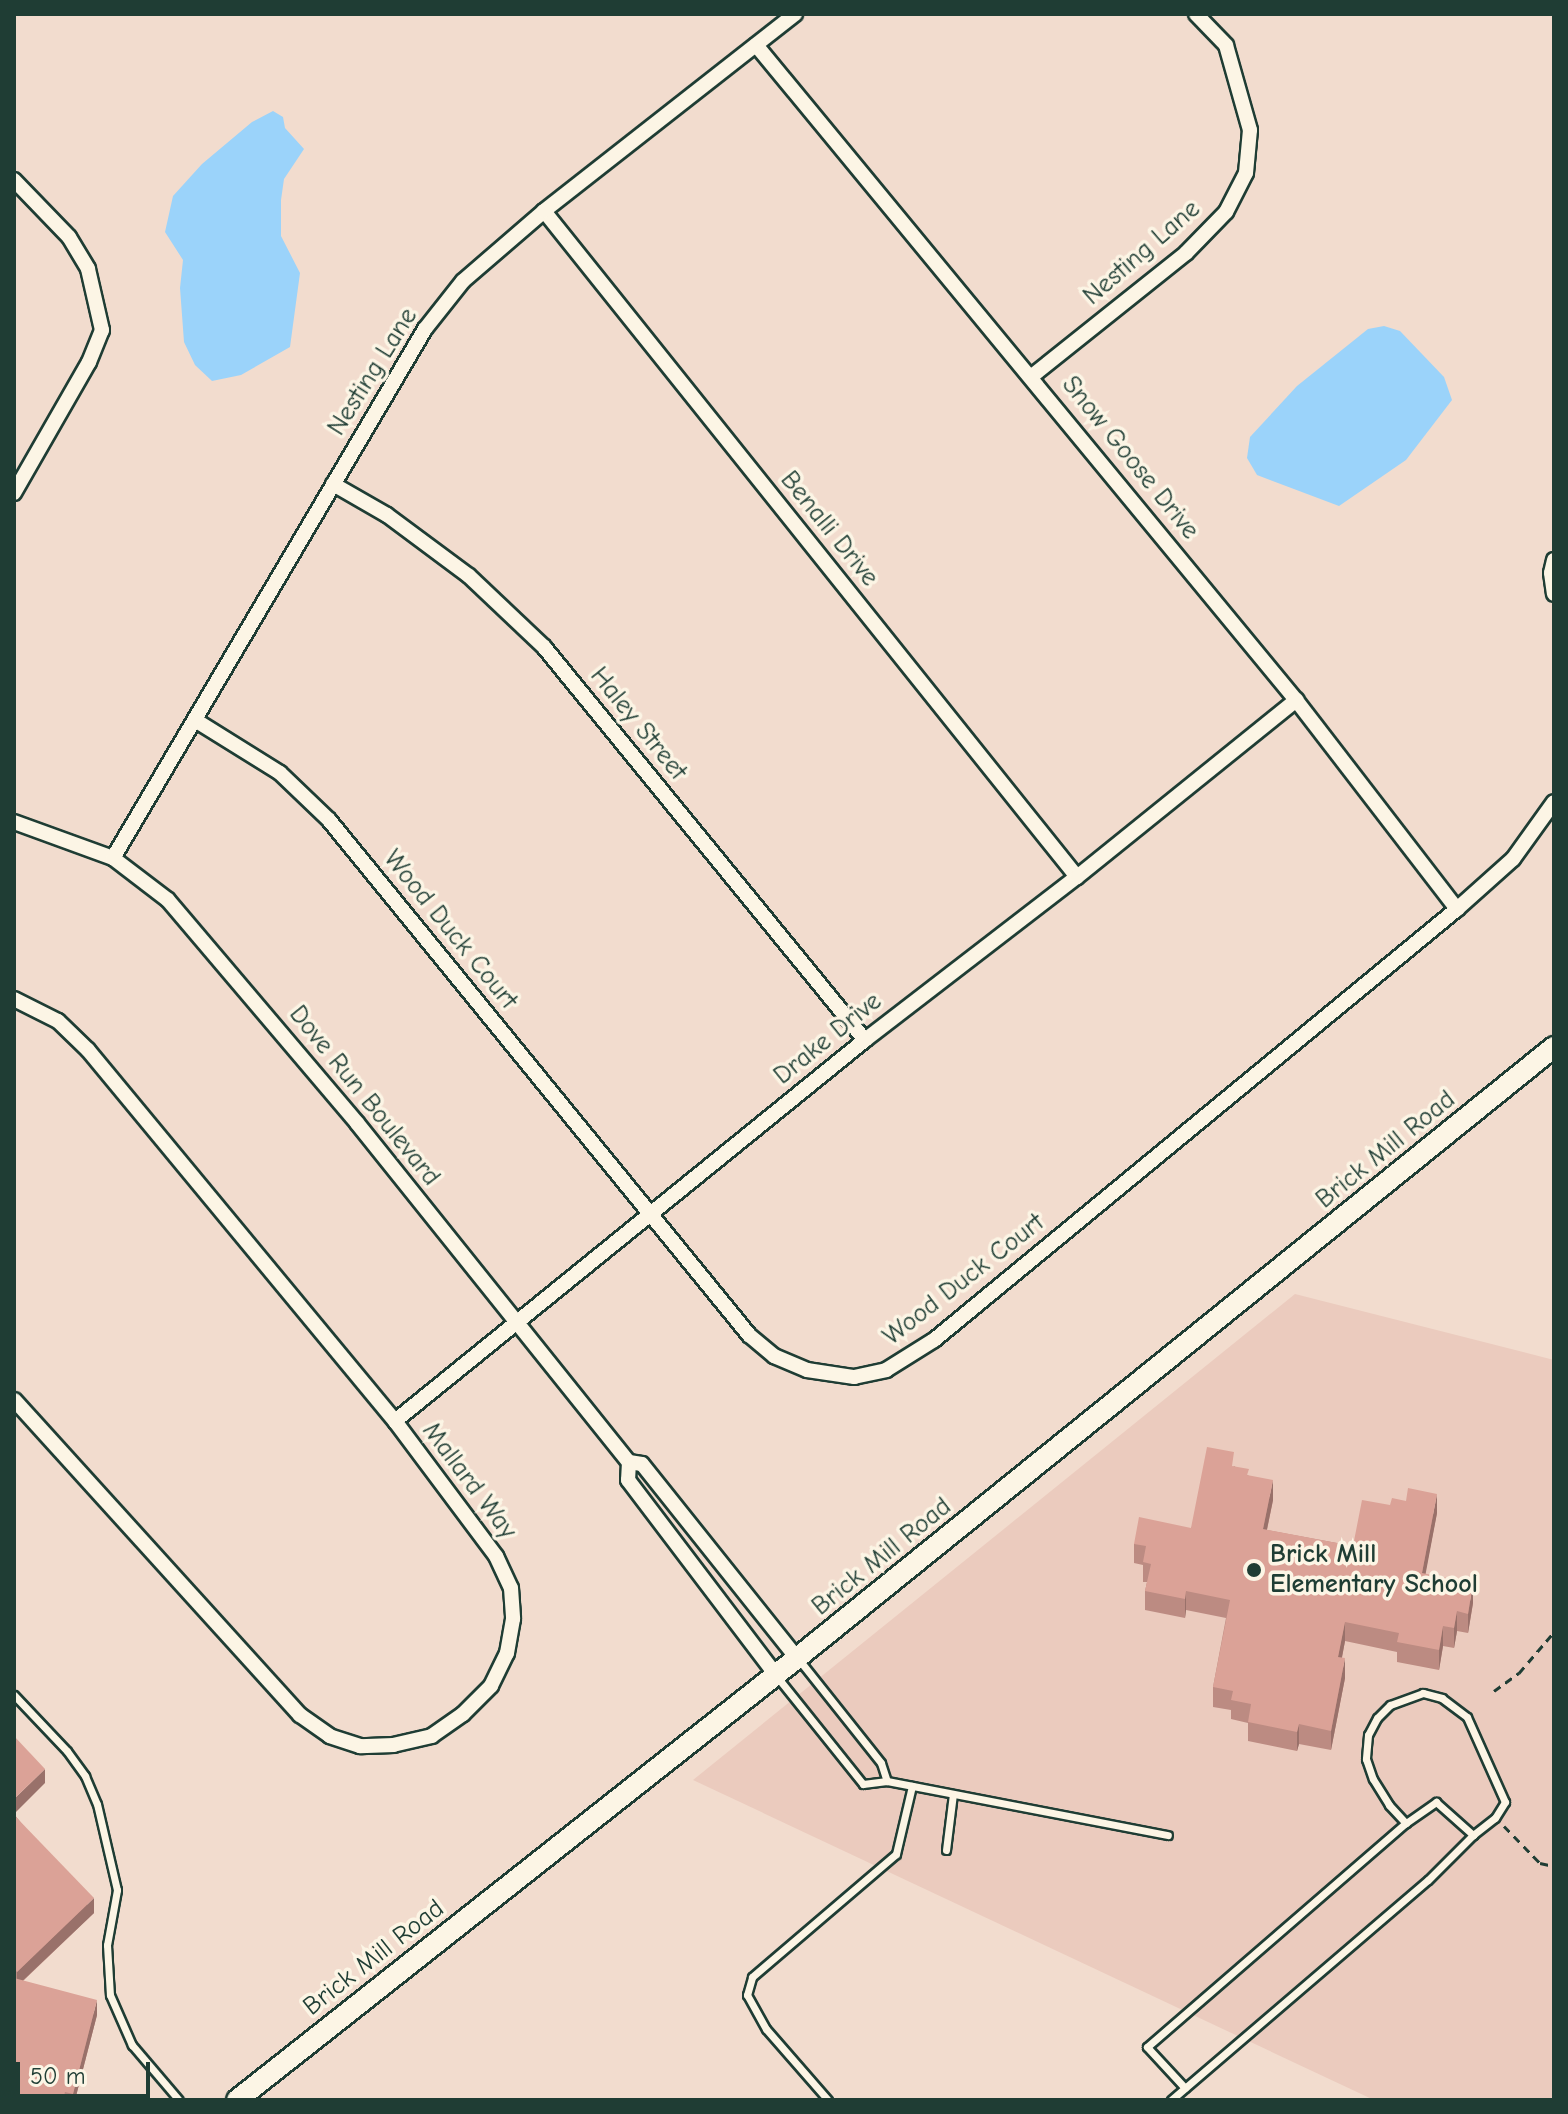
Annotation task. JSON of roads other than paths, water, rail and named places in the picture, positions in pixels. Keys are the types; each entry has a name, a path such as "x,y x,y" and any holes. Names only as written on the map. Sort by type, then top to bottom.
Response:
{"street":[{"name":"Nesting Lane","path":"113,858 425,329 463,281 544,211 795,14"},
{"name":"Nesting Lane","path":"1032,376 1186,253 1226,212 1246,173 1250,130 1226,45 1196,14"},
{"name":"Snow Goose Drive","path":"756,45 1032,376 1296,700 1457,909"},
{"path":"14,180 69,237 88,269 102,330 89,362 14,493"},
{"name":"Benalli Drive","path":"544,211 1077,877"},
{"name":"Haley Street","path":"333,484 387,515 469,576 544,647 865,1040"},
{"path":"1554,560 1551,573 1554,594"},
{"name":"Drake Drive","path":"395,1421 865,1040 1077,877 1296,700"},
{"name":"Wood Duck Court","path":"195,720 280,773 329,820 749,1335 774,1356 807,1370 854,1377 886,1370 934,1340 1457,909 1513,859 1554,802"},
{"name":"Dove Run Boulevard","path":"14,822 113,858 168,900 213,950 629,1462 628,1480 776,1675"},
{"name":"Mallard Way","path":"14,999 58,1021 88,1050 395,1421 496,1556 511,1588 513,1619 507,1653 491,1686 463,1714 432,1736 394,1745 360,1746 330,1736 300,1715 14,1400"},
{"name":"Brick Mill Road","path":"237,2100 776,1675 1554,1047"},
{"name":"Dove Run Boulevard","path":"629,1462 642,1464 797,1658"}],"lane":[{"path":"797,1658 881,1763 887,1781"},
{"path":"776,1675 863,1784 887,1781 1168,1835"},
{"path":"1171,2100 1428,1880 1473,1835 1495,1818 1505,1802 1467,1717 1442,1698 1423,1693 1390,1705 1377,1718 1368,1735 1366,1759 1373,1779 1406,1823"},
{"path":"14,1695 67,1751 85,1776 97,1804 117,1890 107,1945 110,1995 132,2045 179,2100"},
{"path":"828,2100 766,2029 747,1995 752,1977 896,1854 912,1786"},
{"path":"946,1850 953,1794"},
{"path":"1185,2088 1147,2047 1406,1823 1436,1802 1473,1835"}],"water":[{"path":"273,111 283,117 285,128 304,149 284,179 281,200 281,236 300,273 290,347 241,375 212,381 195,365 184,342 180,288 183,260 165,232 173,196 202,164 252,122"},
{"path":"1384,326 1400,331 1444,377 1452,400 1406,460 1339,506 1257,475 1247,458 1250,437 1297,386 1368,329"}],"place":[{"name":"Brick Mill Elementary School","path":"1254,1570"}]}
